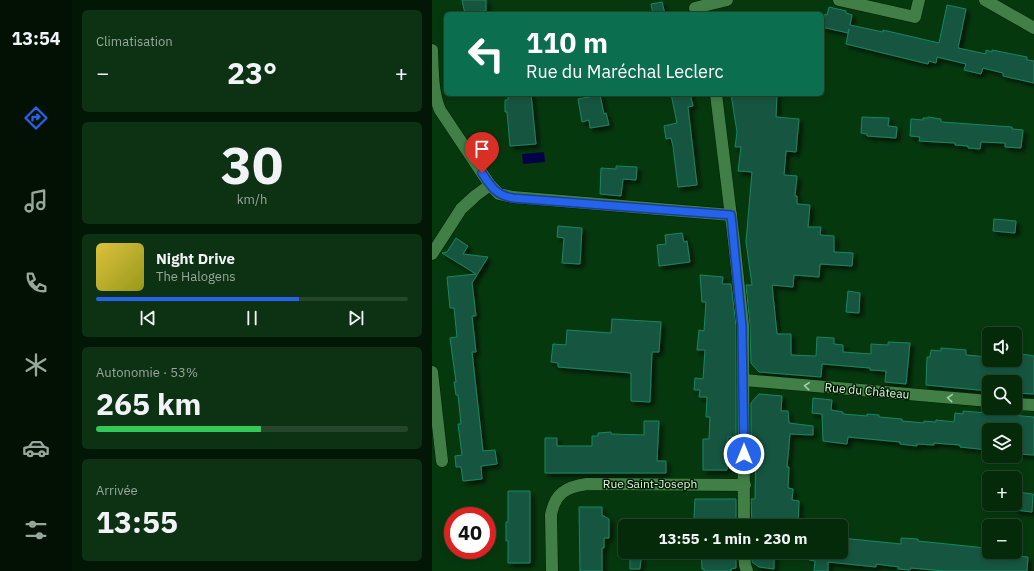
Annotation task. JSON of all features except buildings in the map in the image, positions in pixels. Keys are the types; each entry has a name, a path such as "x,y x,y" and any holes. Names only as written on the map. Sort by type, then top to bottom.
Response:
{"street":[{"path":"695,7 727,0"},
{"path":"839,0 876,4 915,17 919,0"},
{"path":"985,0 1034,28"},
{"path":"432,50 434,88 440,110 490,185 499,194 513,198 731,215"},
{"path":"716,96 742,312 744,380 744,519"},
{"path":"432,254 461,209 490,185"},
{"path":"432,372 435,434 442,461"},
{"name":"Rue du Château","path":"744,380 982,400"},
{"path":"1022,404 1034,405"},
{"name":"Rue Saint-Joseph","path":"552,571 551,515 559,495 571,487 587,484 745,484"},
{"path":"745,559 747,571"}],"shaded area":[{"path":"544,152 545,162 523,164 522,154"}],"route":[{"path":"482,173 490,185 499,194 513,198 731,215 740,293 743,343 744,454"}]}
